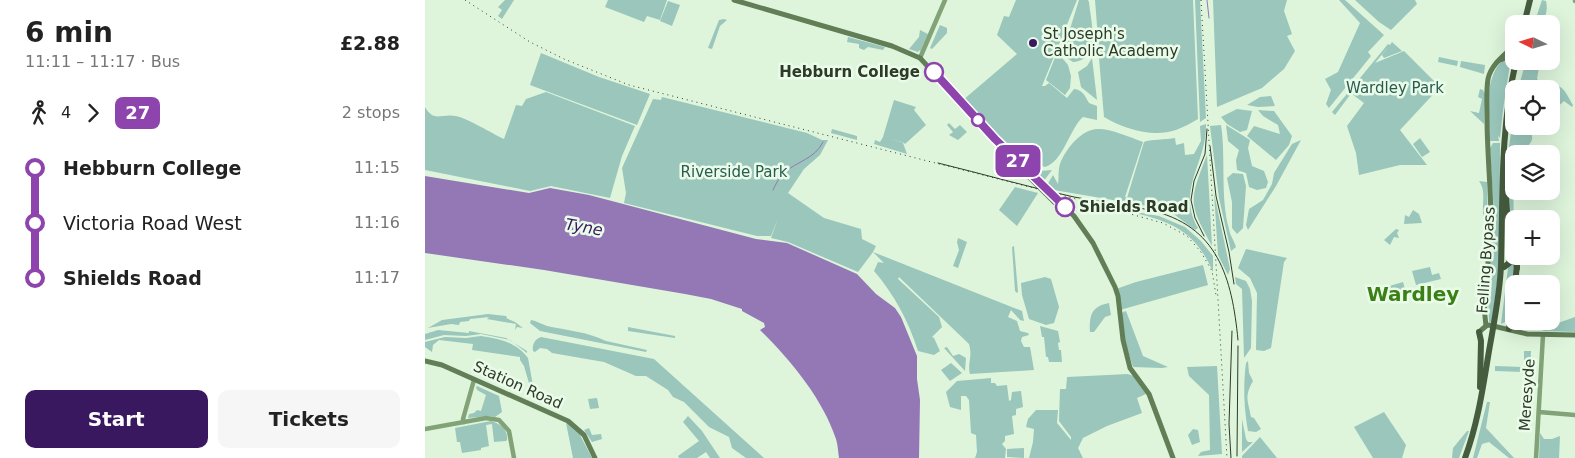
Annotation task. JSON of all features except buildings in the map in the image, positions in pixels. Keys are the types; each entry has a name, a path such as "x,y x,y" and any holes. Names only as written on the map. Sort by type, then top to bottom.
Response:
{"highway":[{"path":"1528,15 1533,1"},
{"path":"1530,15 1533,1"},
{"name":"Felling Bypass","path":"1465,458 1477,418 1483,388 1500,281 1504,131 1515,70"},
{"name":"Felling Bypass","path":"1470,458 1486,395 1504,267 1505,184"},
{"path":"1504,267 1513,261 1517,269"},
{"path":"1516,275 1517,265"},
{"path":"1477,418 1480,385 1481,341 1479,332"}],"main road":[{"path":"734,0 892,46 920,58 1049,196 1072,217"},
{"path":"1488,326 1485,280 1491,228 1487,159 1487,94 1489,75 1505,54"},
{"path":"1499,60 1505,58"},
{"path":"1036,181 1056,198 1096,248 1115,287 1123,340 1130,365 1149,394 1173,458"},
{"path":"1479,332 1488,326 1505,328"},
{"path":"1512,330 1524,334 1575,335"},
{"name":"Station Road","path":"425,361 442,365 568,421 582,432 595,458"}],"street":[{"path":"920,58 945,0"},
{"name":"Meresyde","path":"1536,458 1543,335"},
{"path":"463,422 475,380"},
{"path":"1539,412 1575,415"},
{"path":"425,429 490,418 502,423 509,432 514,458"}],"green space":[{"path":"505,0 514,0 502,19 498,16 502,10 498,7"},
{"path":"608,0 667,0 660,20 647,16 644,22 605,7"},
{"path":"1016,0 1077,0 1042,86 1049,83 1067,98 1074,89 1080,91 1089,103 1097,106 1097,120 1083,117 1078,122 1057,159 1045,167 1036,164 1022,144 1007,146 963,100 1017,54 997,35 1004,16 1009,17"},
{"path":"1079,0 1088,0 1089,2 1093,39 1088,55 1082,60 1073,62 1067,58 1065,45"},
{"path":"1095,0 1193,0 1198,119 1176,130 1148,133 1120,125 1104,117 1099,58 1099,53 1103,52 1099,51"},
{"path":"1195,0 1200,0 1206,118 1200,122"},
{"path":"1213,0 1287,0 1284,11 1292,34 1287,36 1295,51 1284,69 1262,88 1217,107"},
{"path":"1339,0 1345,0 1384,35 1368,52 1371,56 1329,108 1326,104 1331,90 1325,79 1338,72 1360,23"},
{"path":"1355,0 1415,0 1417,4 1391,30 1379,22"},
{"path":"1542,0 1546,1 1546,15 1537,15"},
{"path":"668,1 680,5 672,26 660,21"},
{"path":"719,20 727,20 720,26 712,49 708,48"},
{"path":"940,25 947,28 947,33 932,49 930,48"},
{"path":"920,30 928,34 920,52 920,50 918,52 909,49 919,37"},
{"path":"848,37 885,47 883,50 868,47 864,50 859,48 859,44 847,42"},
{"name":"Wardley Park","path":"1392,42 1402,51 1384,58 1382,55 1389,46 1375,63 1404,51 1440,87 1400,130 1427,165 1400,165 1359,175 1356,153 1347,126 1364,103 1352,94 1359,83 1335,115 1332,112 1388,44 1390,45"},
{"path":"1060,45 1063,59 1068,65 1071,76 1070,88 1065,95 1046,80"},
{"path":"541,53 599,77 650,94 637,125 530,85"},
{"path":"1439,57 1458,61 1457,66 1438,62"},
{"path":"1092,58 1097,100 1081,87 1078,72 1087,66"},
{"path":"1502,60 1505,62 1505,70 1509,70 1508,80 1505,80 1500,138 1498,136 1499,141 1490,141 1488,109 1492,78"},
{"path":"1461,61 1485,65 1484,74 1460,67"},
{"path":"1523,70 1538,70 1537,79 1539,80 1521,80"},
{"path":"1560,87 1573,105 1572,107 1564,101 1560,105"},
{"path":"1480,89 1485,94 1484,124 1470,111 1479,113 1482,99 1478,97"},
{"path":"546,92 635,126 622,156 610,198 551,186 530,191 425,170 425,107 432,115 456,116 504,139 516,105 522,106 526,99"},
{"path":"1271,96 1275,106 1258,107 1247,105 1260,97"},
{"name":"Riverside Park","path":"662,97 807,133 822,140 828,140 820,155 804,169 788,193 824,218 861,229 862,239 876,246 858,272 788,242 771,238 778,218 771,236 757,236 624,203 626,193 622,168 653,99 661,100"},
{"path":"894,100 916,107 914,110 926,125 905,144 904,143 888,138 903,143 907,154 874,144 875,140 880,142 883,137"},
{"path":"1237,109 1252,111 1247,130 1240,132 1227,124 1221,117"},
{"path":"1258,110 1274,111 1292,136 1289,145 1276,160 1247,136 1254,126 1280,134 1278,125 1263,116"},
{"path":"949,123 955,129 960,125 967,132 958,140 949,135 953,132 947,125"},
{"path":"1206,124 1202,151 1191,188 1192,214 1198,228 1195,230 1175,215 1154,207 1054,190 1047,185 1053,175 1058,184 1060,164 1074,141 1086,132 1103,129 1143,142 1125,197 1127,198 1144,142 1175,138 1176,145 1184,143 1185,155 1194,154 1201,141 1200,126"},
{"path":"1221,125 1226,217 1236,247 1231,251 1219,198 1210,126"},
{"path":"1226,125 1250,140 1248,148 1252,166 1264,171 1268,182 1266,188 1257,190 1249,187 1246,173 1237,170 1236,160 1239,150 1228,141"},
{"path":"832,129 857,136 857,140 831,133"},
{"path":"1511,135 1532,135 1529,145 1509,145"},
{"path":"1420,138 1430,152 1422,157 1413,144"},
{"path":"1301,140 1276,186 1248,230 1246,225 1249,209 1263,200 1272,184 1274,173 1292,144"},
{"path":"1493,143 1500,143 1499,266 1492,322 1489,322 1488,291 1494,215 1490,148"},
{"path":"1016,148 1022,149 1032,165 1013,152"},
{"path":"1014,155 1040,171 1052,170 1043,182"},
{"path":"1207,155 1212,246 1195,210 1194,201 1194,192"},
{"path":"1233,173 1243,174 1246,186 1243,228 1237,234 1232,228 1232,202 1227,178"},
{"path":"1479,181 1487,182 1488,227 1483,216 1483,192"},
{"path":"1015,187 1038,193 1017,226 999,210"},
{"path":"1214,193 1230,269 1228,275 1218,255"},
{"path":"1510,200 1514,200 1514,210 1510,210"},
{"path":"1119,209 1159,216 1185,227 1201,241 1213,256 1213,272 1205,256 1186,234 1163,221"},
{"path":"1413,210 1419,214 1422,223 1404,224 1405,215 1409,217"},
{"path":"1396,229 1399,230 1397,233 1399,238 1394,237 1390,245 1384,240"},
{"path":"958,238 967,242 958,268 953,266 959,250"},
{"path":"1014,246 1017,293 1015,291 1012,247"},
{"path":"1246,249 1287,258 1284,262 1271,348 1264,351 1256,350 1257,293 1250,278 1238,268"},
{"path":"873,252 1022,311 1024,321 1020,320 1011,310 1008,317 1017,321 1020,331 1029,335 1022,337 1021,341 1024,347 1030,347 1034,370 970,374 969,344 899,277 898,279 939,317 942,327 932,337 940,351 934,355 918,351 900,309 874,271 878,262 884,263"},
{"path":"1203,265 1208,285 1120,310 1116,289"},
{"path":"1513,265 1515,267 1514,275 1507,275 1509,266"},
{"path":"1430,267 1432,275 1439,273 1441,279 1416,285 1412,271"},
{"path":"1045,277 1051,279 1059,307 1054,323 1046,325 1029,319 1022,295 1021,283"},
{"path":"1235,277 1246,281 1250,289 1252,301 1251,348 1244,358 1242,289 1236,284"},
{"path":"1403,282 1405,289 1384,293 1383,288"},
{"path":"1505,292 1505,322 1501,324"},
{"path":"1109,303 1111,315 1105,317 1094,332 1090,332 1090,321 1093,312 1099,306"},
{"path":"1126,311 1143,356 1168,367 1133,367 1125,342 1122,314"},
{"path":"488,314 506,316 506,318 523,328 517,327 515,330 516,324 487,319 489,317 470,319 469,321 460,322 459,325 451,324 428,328 442,320"},
{"path":"1575,317 1575,332 1542,331 1560,330 1560,322"},
{"path":"531,320 547,326 584,333 606,341 647,350 646,352 540,331 530,323"},
{"path":"1040,326 1058,331 1060,342 1058,343 1062,362 1049,362 1048,357 1046,357 1044,337 1042,337"},
{"path":"628,327 675,336 675,338 628,331"},
{"path":"438,330 469,333 469,331 509,340 481,334 466,336 444,335 425,340 425,334"},
{"path":"481,336 507,342 518,348 528,358 534,391 531,390 520,357 472,350 473,344 439,340 433,345 432,352 425,347 425,342 445,337 466,338"},
{"path":"541,337 654,359 764,458 746,458 732,448 729,437 709,427 684,402 673,397 668,390 646,376 636,376 604,362 552,353 547,349 540,348 535,352 533,351 534,342"},
{"path":"947,347 953,356 959,354 966,358 965,371 944,348"},
{"path":"1524,351 1531,351 1530,372 1524,372"},
{"path":"1248,361 1249,373 1253,381 1248,391 1248,402 1251,417 1254,418 1261,429 1256,432 1248,431 1244,397 1244,380 1246,363"},
{"path":"951,363 962,373 950,381 941,370"},
{"path":"1217,366 1222,454 1198,456 1201,452 1210,450 1209,395 1189,376 1187,367"},
{"path":"1495,366 1523,367 1523,372 1495,371"},
{"path":"1128,374 1133,376 1146,394 1137,398 1142,413 1107,426 1083,438 1078,448 1083,458 1029,458 1034,429 1026,427 1028,419 1036,410 1058,410 1057,423 1071,440 1071,437 1059,421 1060,389 1066,389 1067,377"},
{"path":"991,378 991,383 995,383 997,386 1007,385 1009,401 1011,400 1012,392 1021,391 1023,407 1016,409 1016,415 1012,416 1014,434 1005,436 1005,441 1002,444 1006,449 1005,458 975,458 977,452 976,435 971,433 969,400 966,396 961,396 961,410 950,407 946,392 957,381"},
{"path":"477,386 499,396 502,412 495,417 468,418 469,414 477,410 481,411 486,395 477,390"},
{"path":"597,398 599,408 590,409 588,399"},
{"path":"1487,402 1490,402 1486,428 1514,458 1509,458 1489,442 1482,444 1477,458 1473,458"},
{"path":"1384,412 1406,445 1402,458 1373,458 1354,427"},
{"path":"688,416 702,431 720,458 710,458 706,452 697,458 679,458 678,456 699,441 683,422"},
{"path":"1242,419 1246,439 1248,442 1253,442 1242,452"},
{"path":"491,421 503,428 507,440 494,442 492,424 486,425 489,446 481,448 481,450 462,453 460,442 457,442 455,428"},
{"path":"566,423 580,435 592,458 573,458"},
{"path":"589,428 592,435 601,434 602,439 592,442 584,430"},
{"path":"1193,429 1198,430 1200,442 1192,445 1188,435"},
{"path":"1469,431 1459,458 1452,458 1453,448"},
{"path":"1540,433 1544,439 1560,436 1559,458 1539,458"},
{"path":"1260,437 1277,458 1242,458 1242,456"},
{"path":"1024,448 1024,458 1007,457 1007,449"}],"water":[{"name":"Tyne","path":"425,176 529,193 550,188 589,195 756,239 787,243 857,274 876,294 895,308 901,317 917,356 917,379 920,400 919,458 839,458 837,441 823,409 814,395 794,367 760,330 765,327 764,323 742,311 742,309 711,299 685,294 544,270 425,253"}],"waterway":[{"path":"1207,0 1209,18"},
{"path":"773,190 782,175 811,156 820,148 823,142"}],"tram line":[{"path":"1204,236 1195,218 1191,200 1194,181 1205,154 1207,129"},
{"path":"1210,146 1216,196 1229,252 1234,284"},
{"path":"938,163 1074,197 1149,210 1172,217 1191,228 1206,241 1217,257 1225,276 1231,296 1238,340"},
{"path":"1231,458 1229,424 1232,331"},
{"path":"1237,456 1238,346"}],"railway":[{"path":"465,0 530,42 564,59 629,85 1065,196 1163,223 1187,236 1201,252 1212,271 1216,295"},
{"path":"1201,0 1227,458"}],"bus line":[{"name":"27","path":"934,72 995,139 1065,207"}],"place":[{"name":"St Joseph's Catholic Academy","path":"1033,43"},
{"name":"Hebburn College","path":"934,72"},
{"name":"Shields Road","path":"1065,207"}],"district":[{"name":"Wardley","path":"1413,294"}]}
